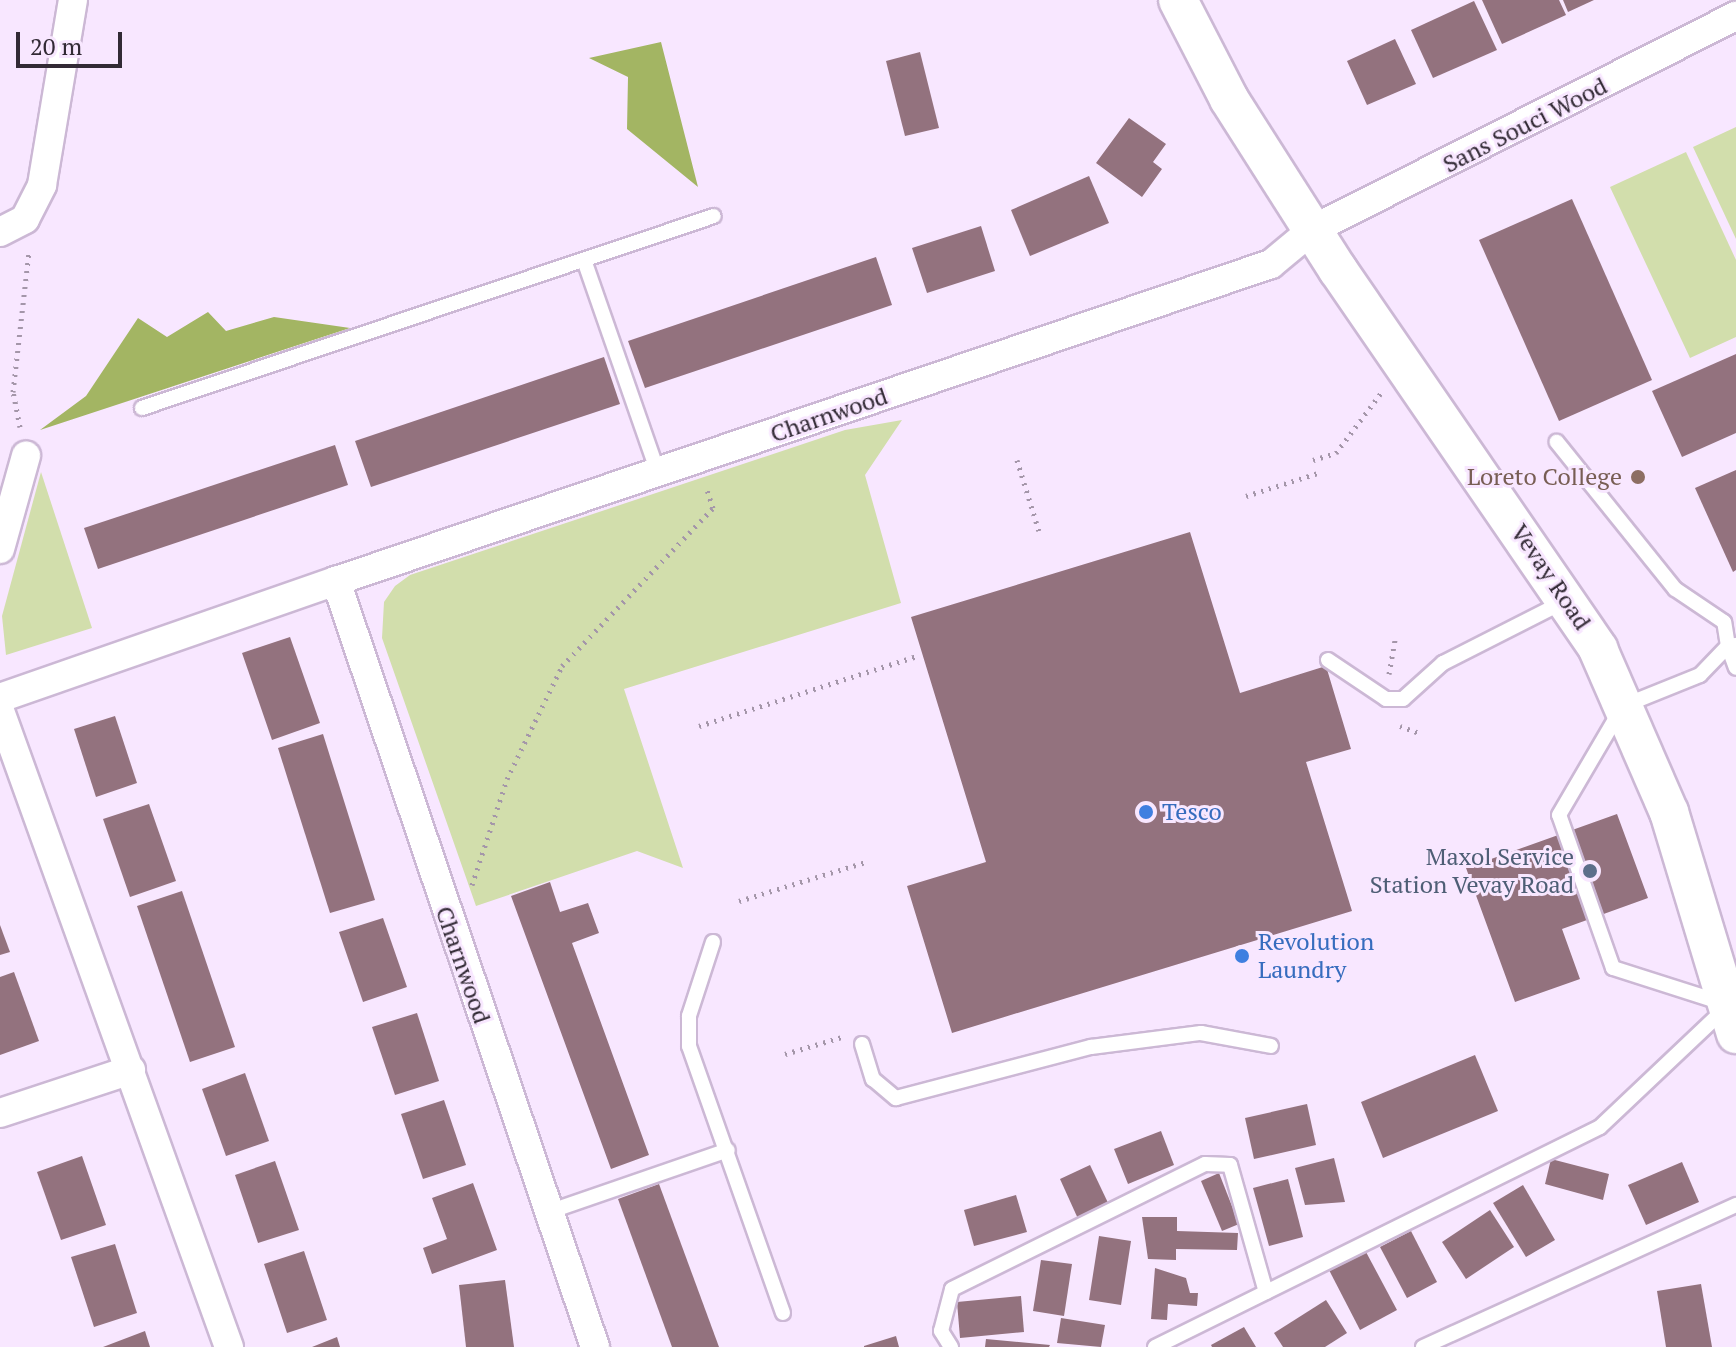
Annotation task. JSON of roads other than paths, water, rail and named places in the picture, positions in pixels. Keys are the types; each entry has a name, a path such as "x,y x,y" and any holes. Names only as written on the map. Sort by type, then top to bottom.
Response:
{"main road":[{"name":"Vevay Road","path":"1178,0 1229,99 1312,230 1566,600 1623,706 1669,812 1733,1020"}],"street":[{"path":"12,226 42,185 73,0"},
{"name":"Sans Souci Wood","path":"1312,230 1736,16"},
{"name":"Charnwood","path":"0,698 1271,264 1312,230"},
{"path":"0,549 26,456"},
{"name":"Charnwood","path":"336,581 442,902 595,1347"},
{"path":"0,711 229,1347"},
{"path":"0,1113 131,1070"}],"lane":[{"path":"142,408 714,216"},
{"path":"584,260 658,473"},
{"path":"1557,442 1675,589 1724,622 1736,668"},
{"path":"1328,660 1386,699 1403,699 1443,663 1566,600"},
{"path":"1155,1347 1600,1127 1733,1020 1613,968 1559,815 1623,706 1700,675 1732,646"},
{"path":"713,942 689,1016 689,1046 783,1313"},
{"path":"860,1038 873,1079 896,1098 1091,1047 1201,1033 1271,1046"},
{"path":"548,1212 728,1150"},
{"path":"951,1347 941,1331 952,1289 1205,1164 1230,1165 1266,1292"},
{"path":"1423,1347 1736,1205"}],"place":[{"name":"Loreto College","path":"1638,477"},
{"name":"Tesco","path":"1146,812"},
{"name":"Maxol Service Station Vevay Road","path":"1590,871"},
{"name":"Revolution Laundry","path":"1242,956"}]}
